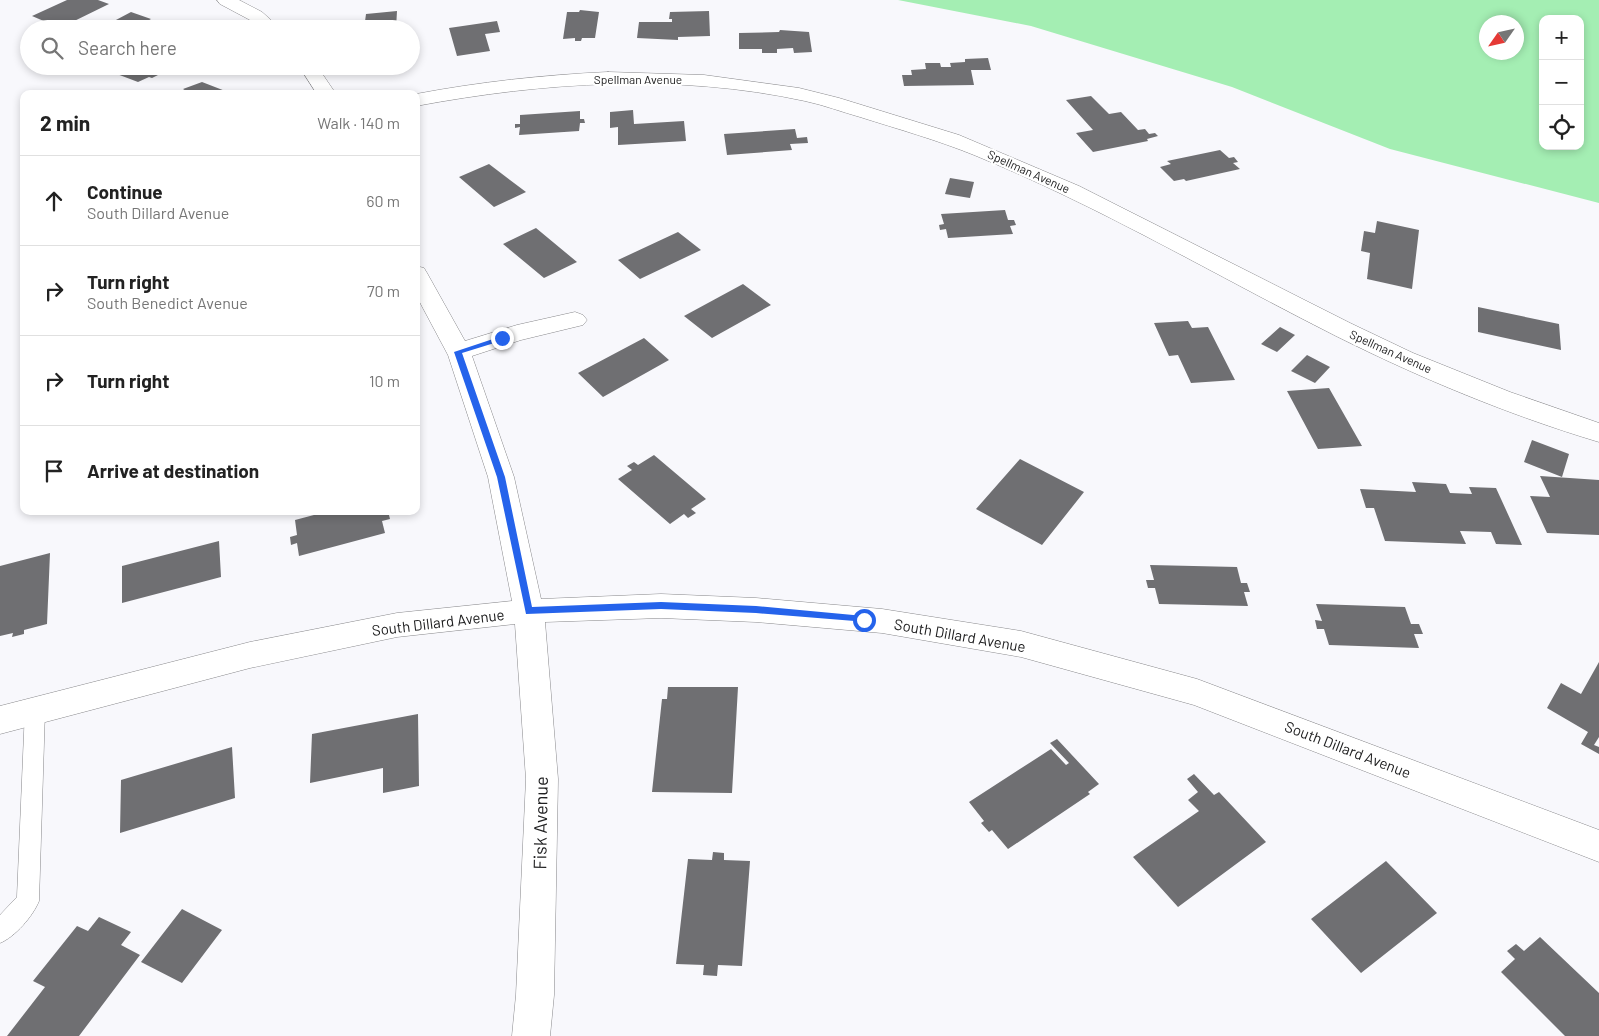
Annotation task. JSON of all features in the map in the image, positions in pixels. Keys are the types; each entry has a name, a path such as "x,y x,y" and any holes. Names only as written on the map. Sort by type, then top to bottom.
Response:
{"street":[{"path":"226,0 261,20"},
{"path":"314,75 324,90"},
{"name":"Spellman Avenue","path":"420,99 458,91 522,83 646,77 722,82 800,94 924,129 982,151 1067,188 1346,331 1463,383 1599,433"},
{"name":"Fisk Avenue","path":"420,280 458,352 501,477 529,611 542,779 535,995 531,1036"},
{"path":"458,352 517,334 575,320"},
{"name":"South Dillard Avenue","path":"0,720 250,655 397,625 529,611 661,606 756,610 882,621 1021,644 1197,692 1230,703 1599,846"}],"lane":[{"path":"0,932 28,901 35,710"}],"green space":[{"path":"898,0 1599,0 1599,203 1390,149 1232,87 1031,26"}],"building":[{"path":"67,0 98,0 109,4 76,20 41,20 32,16"},
{"path":"580,10 599,12 595,38 582,38 581,41 575,41 575,38 563,39 567,12 579,12"},
{"path":"397,11 396,20 365,20 366,14"},
{"path":"709,11 710,36 678,37 678,40 637,38 639,22 672,22 672,19 669,19 670,12"},
{"path":"131,12 151,19 149,20 116,20"},
{"path":"497,21 500,32 485,34 490,51 457,56 449,28"},
{"path":"780,30 809,32 812,52 794,53 793,48 777,49 777,53 762,53 762,49 739,49 739,33 779,32"},
{"path":"988,58 991,70 971,70 974,85 904,86 902,75 912,75 911,70 926,69 925,63 940,63 941,67 951,67 950,63 965,62 965,59"},
{"path":"120,75 158,75 152,78 149,77 138,82"},
{"path":"202,82 223,90 184,90 183,89"},
{"path":"1091,96 1109,114 1121,112 1138,130 1145,129 1149,134 1155,133 1158,136 1147,139 1148,141 1093,152 1076,133 1093,130 1066,100"},
{"path":"633,110 634,124 684,121 686,141 618,145 618,127 610,128 610,112"},
{"path":"580,111 580,119 584,119 585,123 580,123 579,131 519,135 520,127 515,128 515,124 520,124 520,115"},
{"path":"795,129 797,138 807,137 808,143 790,144 792,150 727,155 724,134"},
{"path":"1220,150 1229,158 1234,157 1238,162 1233,163 1240,169 1186,181 1184,179 1174,181 1160,167 1171,164 1167,161"},
{"path":"489,164 526,192 494,207 459,177"},
{"path":"950,178 974,182 970,198 945,194"},
{"path":"1005,210 1008,220 1014,220 1016,225 1010,226 1013,234 948,238 946,229 940,230 939,225 944,224 941,214"},
{"path":"1377,221 1419,230 1412,289 1367,279 1370,253 1361,251 1364,231 1375,233"},
{"path":"536,228 577,262 544,278 503,244"},
{"path":"678,232 701,250 640,279 618,260"},
{"path":"743,284 771,305 712,338 684,316"},
{"path":"1478,307 1559,324 1561,350 1478,332"},
{"path":"1188,321 1192,328 1208,327 1235,380 1191,383 1178,355 1169,356 1154,323"},
{"path":"1280,327 1295,335 1277,352 1261,344"},
{"path":"644,338 669,360 603,397 578,373"},
{"path":"1307,355 1330,367 1315,383 1291,371"},
{"path":"1329,388 1362,446 1318,449 1287,391"},
{"path":"1532,440 1569,454 1562,477 1524,462"},
{"path":"654,455 706,499 691,509 696,513 688,518 684,514 670,524 618,479 632,470 627,466 634,462 638,465"},
{"path":"1020,459 1084,492 1042,545 976,509"},
{"path":"1540,476 1599,480 1599,535 1547,533 1530,496 1550,497"},
{"path":"1412,482 1446,484 1450,493 1472,494 1469,487 1496,488 1522,545 1496,544 1491,532 1460,531 1466,544 1385,541 1374,508 1366,508 1360,489 1416,492"},
{"path":"314,515 389,515 390,519 382,521 385,533 299,556 297,543 291,545 290,537 297,535 295,520"},
{"path":"219,541 221,577 122,603 122,566"},
{"path":"50,553 47,624 24,630 24,634 12,637 13,633 0,636 0,566"},
{"path":"1150,565 1237,567 1241,583 1247,583 1250,592 1244,592 1248,606 1159,604 1155,588 1148,588 1146,580 1154,580"},
{"path":"1316,604 1405,607 1411,624 1419,624 1423,634 1414,634 1419,648 1329,645 1324,629 1317,629 1315,620 1322,621"},
{"path":"1599,662 1599,737 1594,745 1599,747 1599,754 1581,744 1588,732 1547,708 1561,683 1581,694"},
{"path":"668,687 738,687 732,793 652,792 662,699 667,699"},
{"path":"418,714 419,786 383,793 383,768 310,783 312,734"},
{"path":"1057,739 1099,784 1088,792 1090,794 1008,849 992,830 989,832 981,823 984,821 969,802 1051,749 1066,765 1069,763 1050,743"},
{"path":"232,747 235,798 120,833 121,780"},
{"path":"1194,774 1214,795 1219,792 1266,842 1178,907 1133,857 1199,811 1188,800 1198,792 1187,779"},
{"path":"713,852 724,853 724,860 750,861 742,966 718,965 717,976 703,975 704,965 676,964 688,859 712,860"},
{"path":"1386,861 1437,913 1361,973 1311,919"},
{"path":"182,909 222,930 182,983 141,962"},
{"path":"99,917 131,932 121,945 140,955 79,1036 7,1036 45,987 33,981 77,926 88,931"},
{"path":"1540,937 1599,993 1599,1036 1565,1036 1501,972 1515,959 1507,951 1516,944 1524,951"}],"route":[{"path":"502,338 458,352 501,477 529,611 661,606 756,610 864,620"}]}
